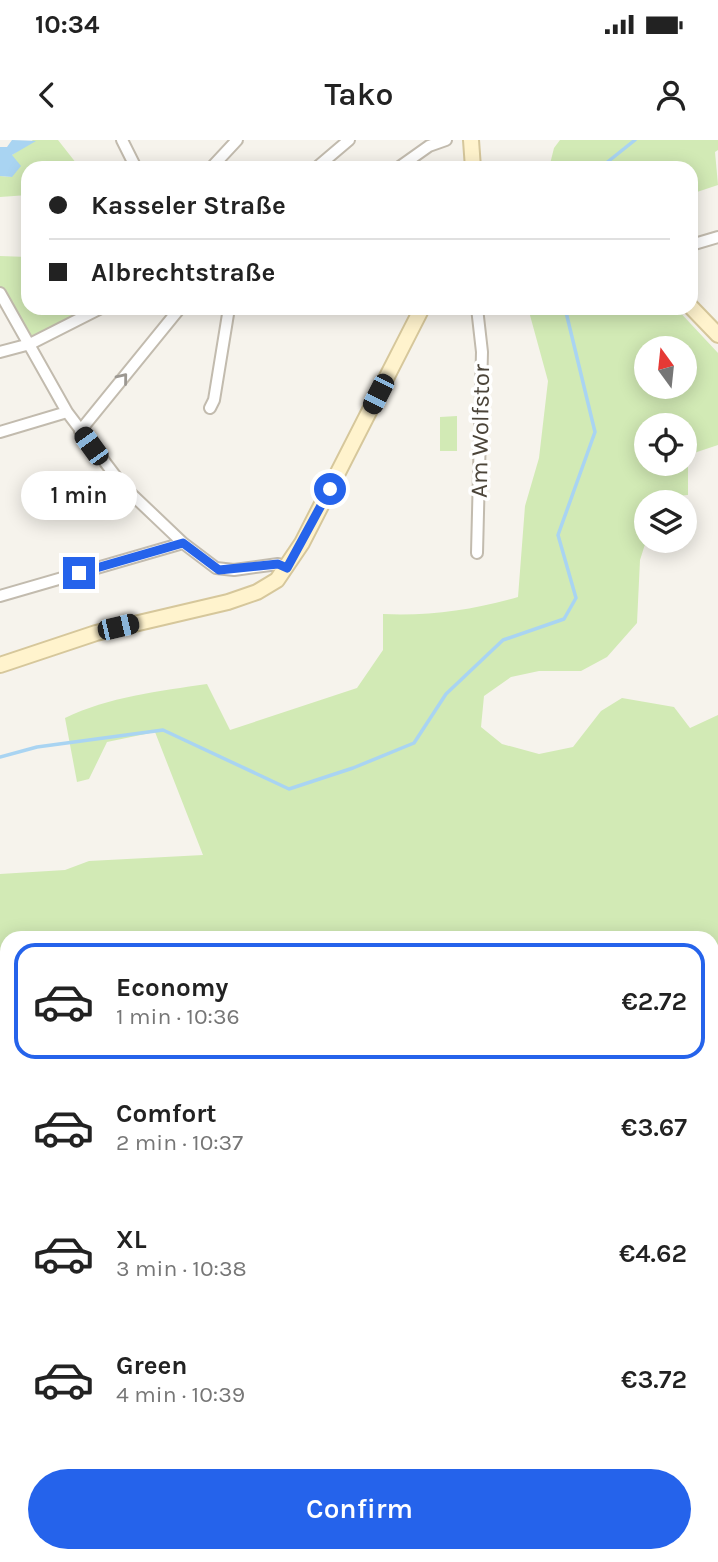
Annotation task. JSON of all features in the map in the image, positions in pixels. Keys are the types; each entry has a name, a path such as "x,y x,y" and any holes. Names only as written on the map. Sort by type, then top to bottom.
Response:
{"main road":[{"path":"471,140 472,161"},
{"path":"698,314 718,335"},
{"path":"0,665 96,633 240,598 271,584 287,568 418,315"}],"street":[{"path":"122,140 132,161"},
{"path":"218,161 237,140"},
{"path":"324,161 349,140"},
{"path":"408,161 429,146 446,140"},
{"path":"698,243 718,237"},
{"path":"0,293 67,412 114,477 183,543 219,570 278,564 287,568"},
{"path":"0,352 30,344 87,315"},
{"path":"80,431 174,315"},
{"path":"209,408 214,400 228,315"},
{"name":"Am Wolfstor","path":"477,553 482,352 478,315"},
{"path":"0,432 67,412"},
{"path":"0,596 183,543"}],"green space":[{"path":"33,140 58,140 74,161 21,161 21,196 0,197 0,176 12,177 12,155"},
{"path":"560,140 718,140 718,150 715,152 718,185 698,192 698,161 551,161 554,148"},
{"path":"0,256 21,257 21,315 87,315 30,344 0,293"},
{"path":"530,315 683,315 718,353 718,445 697,452 697,413 634,413 634,476 688,476 688,490 634,490 634,553 642,553 637,623 607,657 581,671 539,671 511,677 484,696 481,727 502,744 539,754 573,747 601,711 622,698 674,707 690,728 718,715 718,931 0,931 0,874 65,870 89,861 203,855 155,732 107,742 89,779 77,782 65,718 116,700 207,684 230,730 357,688 383,650 383,614 451,611 518,597 525,506 539,458 548,381"},
{"path":"457,416 457,451 440,451 440,417"}],"water":[{"path":"12,140 36,141 12,155 21,166 12,177 0,176 0,147 7,147"}],"waterway":[{"path":"609,161 635,140"},
{"path":"0,757 37,747 163,730 289,789 353,768 414,743 446,694 503,640 564,619 576,598 558,535 595,432 567,315"}],"route":[{"path":"79,573 183,543 219,570 278,564 287,568 330,489"}]}
